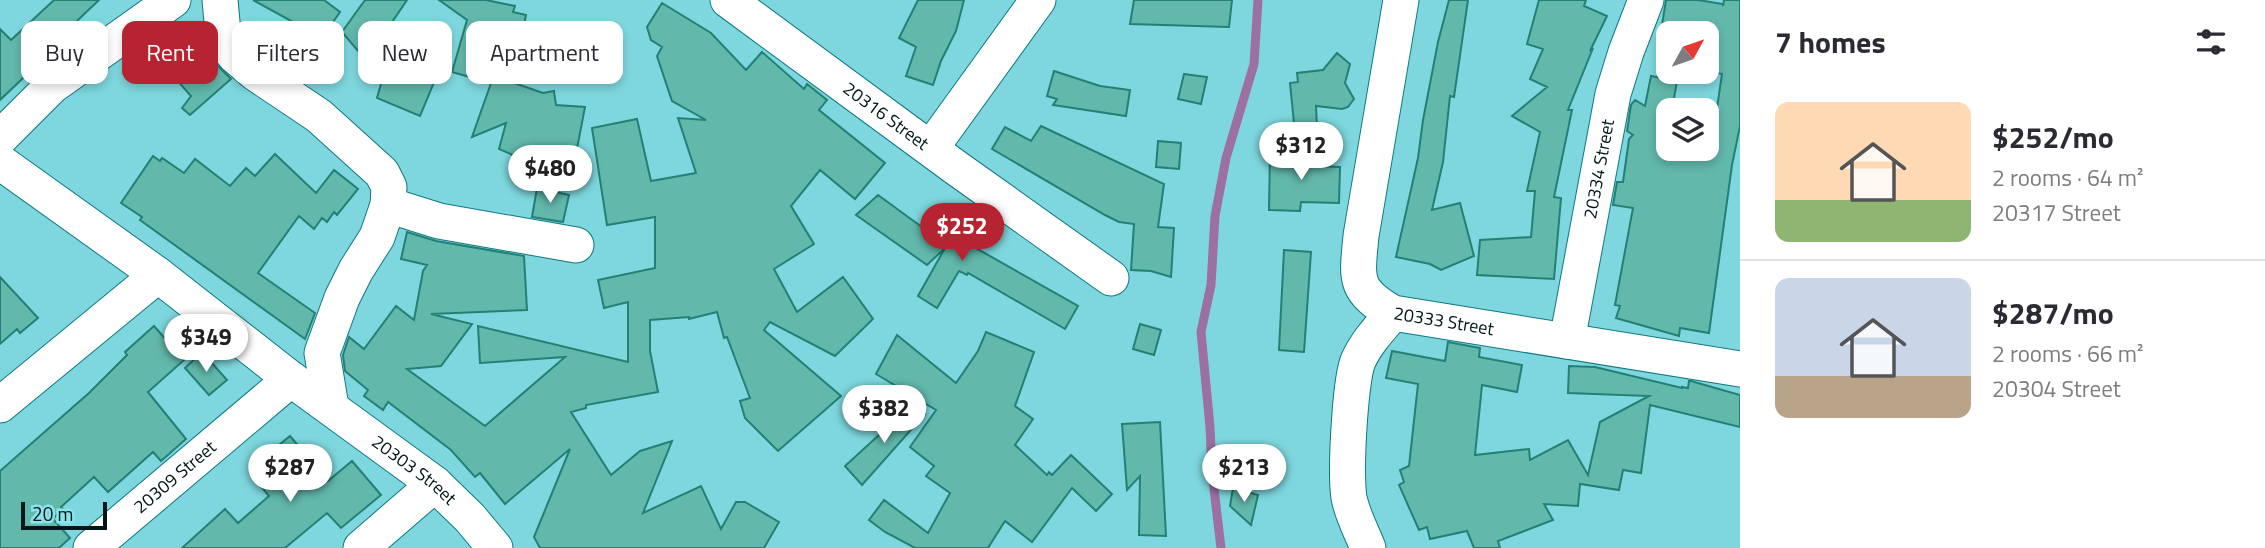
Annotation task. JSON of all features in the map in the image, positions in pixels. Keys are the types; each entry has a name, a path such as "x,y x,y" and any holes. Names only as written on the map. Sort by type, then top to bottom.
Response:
{"street":[{"path":"0,138 52,86 173,0"},
{"path":"220,0 223,33 235,56 318,116 382,173 389,187 388,205 377,237 342,298 323,352 331,407"},
{"name":"20316 Street","path":"728,0 931,148 1038,0"},
{"name":"20333 Street","path":"1401,0 1360,236 1358,274 1363,290 1371,300 1393,313 1740,369"},
{"name":"20334 Street","path":"1567,341 1613,94 1646,0"},
{"path":"931,148 1111,278"},
{"name":"20303 Street","path":"0,162 158,275 291,379 435,484 470,518 495,548"},
{"path":"388,205 451,223 576,245"},
{"path":"0,405 158,275"},
{"path":"1368,548 1349,500 1348,452 1353,394 1357,364 1370,339 1393,313"},
{"name":"20309 Street","path":"91,548 291,379"},
{"path":"361,548 435,484"}],"building":[{"path":"54,0 99,0 77,21 31,21"},
{"path":"253,0 324,0 340,12 334,21 291,21"},
{"path":"365,0 407,0 393,21 358,21 358,51 344,34 344,29"},
{"path":"439,0 486,0 515,6 513,12 526,15 525,21 467,20"},
{"path":"918,0 964,0 956,31 933,85 906,76 916,47 899,38"},
{"path":"1134,0 1232,0 1229,27 1130,24"},
{"path":"1449,0 1468,0 1454,97 1450,96 1443,162 1432,210 1460,203 1474,256 1441,270 1430,264 1396,257 1418,158 1438,42"},
{"path":"1539,0 1586,0 1584,6 1607,16 1590,51 1593,48 1568,110 1572,110 1554,197 1561,198 1554,279 1477,275 1480,240 1531,237 1535,191 1527,191 1540,132 1512,116 1547,87 1530,79 1543,49 1527,44"},
{"path":"1666,0 1698,0 1723,6 1724,0 1740,0 1740,126 1732,165 1709,333 1680,328 1679,336 1616,318 1620,306 1615,305 1633,208 1613,205 1617,182 1623,182 1629,139 1633,135 1627,131 1631,105 1635,100 1645,106 1651,76 1656,77 1656,84 1676,84 1674,98 1656,98 1656,161 1719,161 1718,98 1722,74 1719,73 1719,21 1663,21"},
{"path":"662,3 711,33 746,70 762,52 804,89 807,84 827,100 819,110 885,163 855,199 820,170 791,206 814,244 774,269 797,312 843,277 873,319 835,356 770,322 764,330 841,396 778,451 745,418 740,401 750,398 727,337 724,338 717,312 689,319 650,320 650,351 658,392 586,405 586,408 571,412 611,475 640,451 672,441 643,513 701,486 721,529 736,502 745,502 779,522 764,548 540,548 534,537 570,449 505,504 480,473 475,477 451,450 388,402 383,410 364,396 368,390 345,371 343,355 349,337 364,349 396,306 414,320 423,271 427,265 401,259 407,232 436,241 524,256 527,310 431,314 472,324 441,366 407,369 485,426 565,357 480,363 478,326 628,362 628,302 604,308 598,280 655,268 655,217 607,225 592,128 637,119 651,181 696,173 678,118 706,120 672,101 657,56 662,47 651,40 647,27"},
{"path":"466,23 466,76 452,72"},
{"path":"0,29 11,40 21,31 21,80 0,100"},
{"path":"1337,53 1350,64 1345,83 1354,99 1348,107 1342,109 1316,106 1317,128 1294,123 1290,83 1298,82 1297,73 1323,70"},
{"path":"218,66 231,79 190,115 182,108 191,96 180,84 218,84"},
{"path":"1054,71 1100,86 1130,90 1126,116 1053,105 1057,99 1047,96"},
{"path":"1184,74 1207,77 1201,104 1178,99"},
{"path":"381,84 433,84 420,116 377,98"},
{"path":"491,84 517,84 543,93 554,91 556,105 585,107 571,180 499,149 506,123 472,137"},
{"path":"1041,126 1164,184 1158,227 1174,228 1171,277 1151,271 1131,270 1134,224 1119,222 1105,215 992,149 1005,127 1031,141"},
{"path":"1158,141 1181,143 1179,169 1156,167"},
{"path":"1270,152 1318,157 1318,166 1340,167 1339,203 1301,202 1300,211 1269,210"},
{"path":"275,154 316,193 334,170 358,189 337,215 334,212 327,222 322,218 314,229 299,216 258,273 315,313 305,339 140,220 142,217 121,203 153,156 160,161 162,158 184,173 195,159 230,186 246,168 255,176"},
{"path":"537,188 569,195 563,222 532,217"},
{"path":"878,195 937,238 946,219 965,229 960,239 1078,306 1065,329 968,273 967,275 959,271 937,308 918,296 945,248 927,265 856,215"},
{"path":"1284,250 1311,252 1304,352 1279,350"},
{"path":"0,277 38,318 20,333 17,329 0,344"},
{"path":"1140,324 1161,330 1154,355 1133,349"},
{"path":"154,326 184,360 148,392 186,439 161,461 153,452 108,492 94,477 61,507 63,509 53,519 70,538 59,548 0,548 0,471 89,393 127,355 125,352"},
{"path":"986,332 1034,352 1015,406 1033,419 1015,445 1047,475 1049,472 1052,475 1071,455 1112,494 1096,511 1072,488 1032,542 1005,521 988,548 915,548 869,520 884,500 928,533 950,493 926,476 934,466 910,447 936,410 876,374 897,335 956,383 978,351"},
{"path":"1448,342 1480,348 1479,357 1522,365 1517,392 1482,385 1475,455 1529,449 1530,460 1568,440 1588,475 1600,422 1649,396 1568,393 1569,366 1595,367 1682,388 1688,388 1691,381 1740,395 1740,427 1650,405 1641,473 1623,470 1619,490 1580,484 1578,506 1544,504 1553,520 1498,541 1500,548 1474,548 1467,531 1430,539 1427,527 1419,530 1399,485 1404,482 1400,470 1409,466 1418,384 1386,378 1392,351 1445,361"},
{"path":"202,352 227,380 209,395 185,368"},
{"path":"914,403 925,414 862,485 845,466"},
{"path":"1160,422 1166,536 1139,535 1140,476 1127,490 1122,424"},
{"path":"290,436 328,481 352,461 381,495 341,528 327,513 285,548 182,548 225,509 238,523 269,496 253,477 278,456 273,450"},
{"path":"1233,488 1258,495 1251,525 1230,506"}],"waterway":[{"path":"1221,548 1201,332 1211,285 1215,216 1226,158 1254,64 1258,0"}]}
